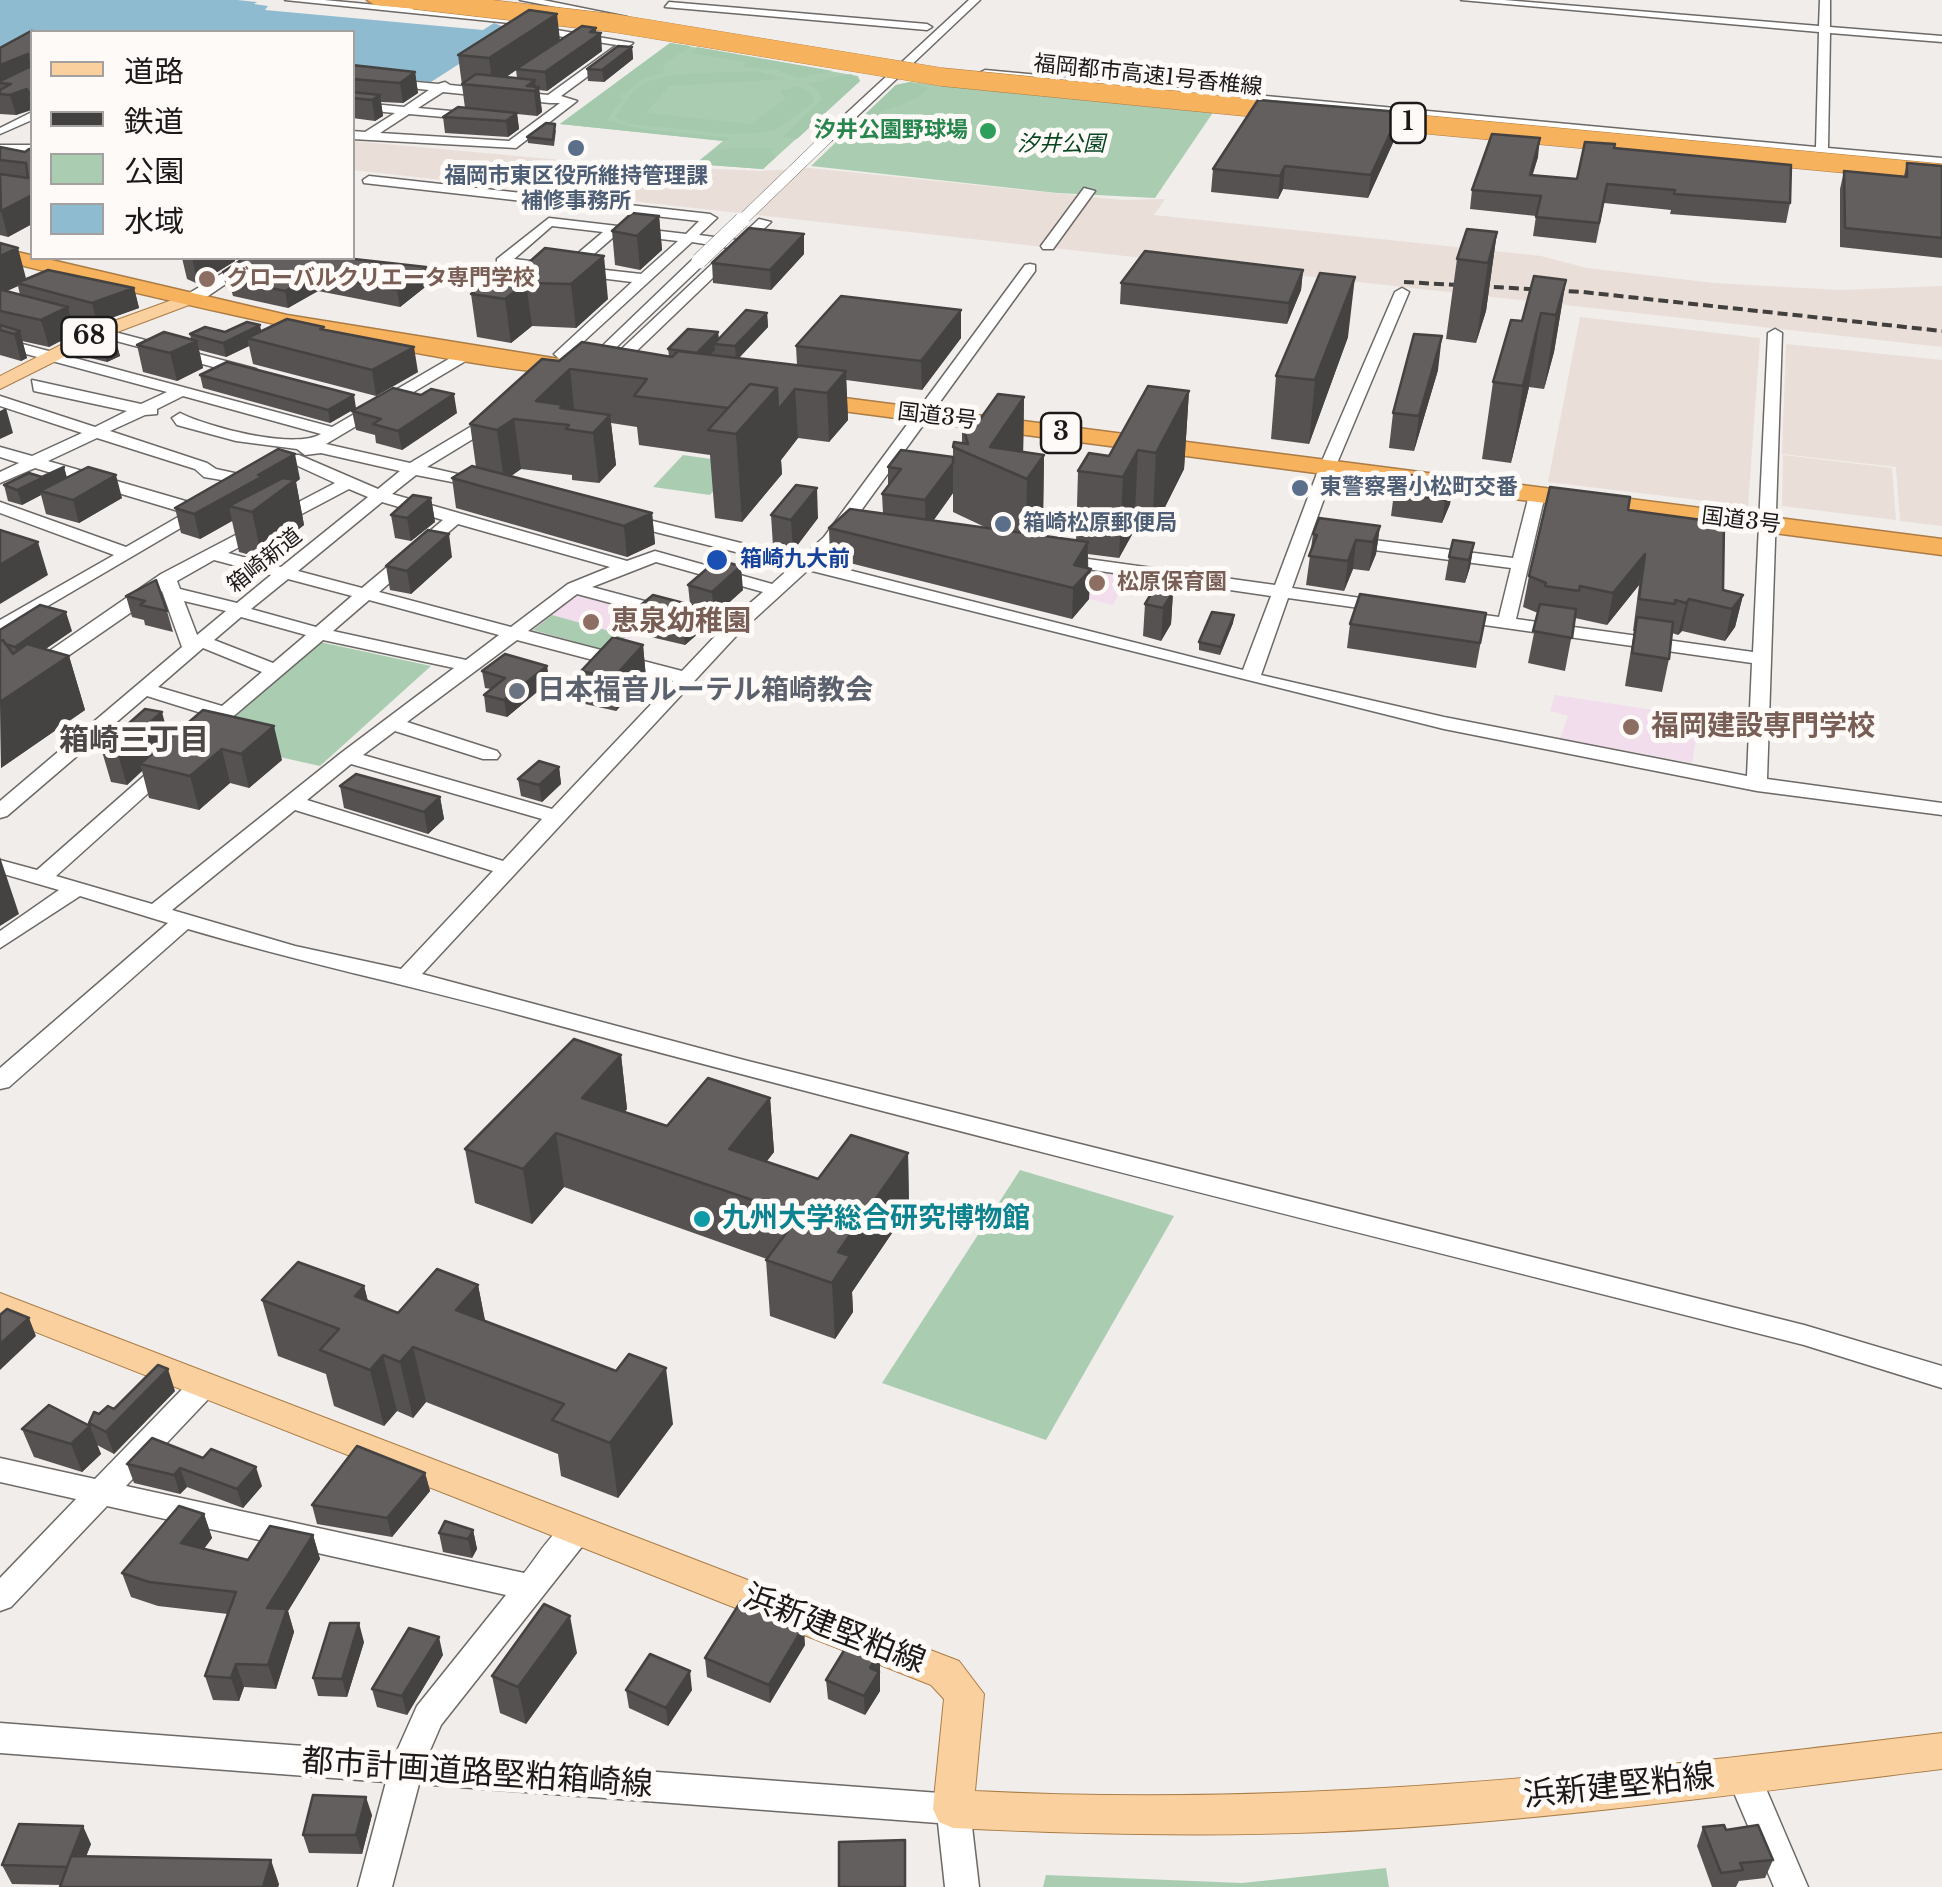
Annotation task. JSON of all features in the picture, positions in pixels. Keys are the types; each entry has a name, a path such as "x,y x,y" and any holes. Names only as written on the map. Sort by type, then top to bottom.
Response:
{"highway":[{"path":"374,0 605,27 798,60 889,69"},
{"name":"福岡都市高速1号香椎線","path":"414,0 583,19 1016,86 1942,172"},
{"name":"福岡都市高速1号香椎線","path":"445,0 639,24 1064,89 1942,172"},
{"path":"769,46 784,44 1000,76 1549,130 1765,146"},
{"path":"0,254 62,276 182,300 299,331 638,378"},
{"name":"国道3号","path":"776,396 1942,547"}],"main road":[{"name":"68","path":"4,378 98,333 182,300"},
{"name":"浜新建堅粕線","path":"0,1305 946,1673 964,1694 953,1810 1324,1813 1743,1774 1942,1751"}],"street":[{"path":"290,0 538,23 514,38"},
{"path":"466,0 561,16 642,24 889,69 1765,146 1823,157 1942,162"},
{"path":"492,0 561,16"},
{"path":"526,0 889,69 1823,157 1942,172"},
{"path":"549,385 602,354 956,0"},
{"path":"889,69 975,0"},
{"path":"1466,0 1942,37"},
{"path":"1504,0 1825,28"},
{"path":"1823,157 1825,0"},
{"path":"642,24 672,2 927,27"},
{"path":"529,28 628,43 550,99"},
{"path":"567,46 581,36"},
{"path":"368,135 454,78"},
{"path":"355,79 571,101 512,145 355,135"},
{"path":"496,94 510,84"},
{"path":"355,105 484,118"},
{"path":"16,112 30,114"},
{"path":"1,131 30,115"},
{"path":"522,122 542,124"},
{"path":"1,131 30,132"},
{"path":"0,149 30,149"},
{"path":"355,178 710,218 561,354 575,369"},
{"path":"355,190 369,180"},
{"path":"1048,246 1089,191"},
{"path":"644,280 502,262 550,222 740,244"},
{"path":"575,369 618,361 764,222"},
{"path":"567,270 614,229"},
{"path":"182,300 203,293 254,260"},
{"path":"406,976 732,630 849,529 920,415 1030,268"},
{"path":"1251,676 1327,468 1402,292"},
{"path":"0,305 18,296"},
{"path":"0,305 268,376"},
{"path":"1758,785 1775,333"},
{"path":"0,342 335,433"},
{"path":"214,374 260,351"},
{"path":"234,492 464,356"},
{"path":"4,378 198,422 201,427 279,465 628,567"},
{"path":"0,478 198,383"},
{"path":"0,401 201,466 210,473 279,465 414,468 496,488"},
{"path":"362,401 380,406"},
{"name":"箱崎新道","path":"0,812 414,468 520,404"},
{"path":"0,452 199,512"},
{"path":"74,490 91,481"},
{"path":"0,694 213,554 346,484"},
{"path":"1506,624 1537,495"},
{"path":"0,628 216,502"},
{"path":"22,516 39,507"},
{"path":"0,508 128,554"},
{"path":"611,516 1251,676 1520,737 1758,785 1942,809"},
{"path":"40,878 123,808 273,670 454,518"},
{"path":"1302,536 1519,564"},
{"path":"213,554 686,678"},
{"path":"156,912 348,757 574,588 655,556 775,590"},
{"path":"1032,556 1763,660"},
{"path":"169,585 318,634 470,666"},
{"path":"169,585 197,645 273,670"},
{"path":"574,588 732,630"},
{"path":"144,690 224,714"},
{"path":"393,724 490,756"},
{"path":"348,757 556,817"},
{"path":"292,802 506,869"},
{"path":"0,866 340,964 406,976 744,1068 1804,1336 1942,1377"},
{"path":"0,941 76,889"},
{"path":"0,1081 183,921"},
{"path":"0,1598 204,1385"},
{"path":"0,1470 532,1588"},
{"path":"375,1887 406,1769 428,1716 577,1530"},
{"name":"都市計画道路堅粕箱崎線","path":"0,1738 953,1810"},
{"path":"1743,1774 1791,1887"},
{"path":"953,1810 962,1887"}],"shaded area":[{"path":"355,141 594,163 760,171 810,168 1122,200 1165,199 1154,215 1541,256 1587,268 1714,283 1840,290 1942,286 1942,347 355,170"},
{"path":"1580,317 1760,338 1748,506 1548,482"},
{"path":"1786,344 1942,360 1942,526 1900,521 1896,467 1782,454"},
{"path":"1783,455 1892,468 1896,520 1782,506"},
{"path":"1023,559 1127,576 1113,605 1009,579"},
{"name":"恵泉幼稚園","path":"572,594 658,615 611,654 523,630"},
{"name":"福岡建設専門学校","path":"1555,695 1700,717 1692,763 1560,738 1568,716 1550,711"}],"green space":[{"path":"670,43 858,76 860,81 763,169 695,164 723,141 560,124"},
{"path":"670,43 691,46 665,63 663,73 642,80 619,97 623,99 607,120 641,129 731,138 725,141 560,124"},
{"path":"697,47 833,71 798,78 777,70 744,67 745,62 691,53"},
{"path":"756,71 786,79 669,86 646,113 751,124 786,99 780,91 800,86 814,102 777,129 764,132 730,134 629,124 615,118 635,90 648,82 677,75"},
{"path":"851,74 860,81 797,139 782,137 822,100 818,90 807,84"},
{"name":"汐井公園","path":"910,82 1214,111 1155,198 1057,193 811,166 896,85"},
{"path":"910,82 929,88 872,118 855,140 835,143 896,85"},
{"path":"774,148 771,152 776,157 763,169 695,164 714,150"},
{"path":"683,455 739,463 710,495 653,487"},
{"path":"552,615 627,636 608,651 533,630"},
{"path":"320,642 431,666 320,766 208,741"},
{"path":"1020,1170 1174,1216 1046,1440 882,1383"},
{"path":"1386,1868 1389,1887 1043,1887 1046,1875 1242,1883"}],"water":[{"path":"0,0 237,0 268,6 265,10 483,30 494,23 512,30 431,82 355,74 355,30 30,30 0,55"}],"building":[{"path":"529,10 557,14 489,58 458,55"},
{"path":"582,26 601,33 545,72 516,69"},
{"path":"30,32 30,95 27,89 0,94 11,84 0,81 29,67 28,54 0,65 0,48"},
{"path":"618,46 632,47 602,70 587,69"},
{"path":"355,65 415,72 400,83 355,79"},
{"path":"476,74 535,80 527,86 539,87 534,91 462,84"},
{"path":"355,92 380,95 372,100 355,98"},
{"path":"1258,100 1400,112 1371,175 1285,166 1280,176 1213,169"},
{"path":"458,107 517,113 506,121 443,117"},
{"path":"546,123 555,124 553,140 527,137"},
{"path":"1492,134 1540,138 1530,175 1577,179 1585,142 1791,165 1790,203 1674,194 1675,190 1607,184 1599,223 1536,217 1541,196 1472,190"},
{"path":"0,147 25,152 30,149 30,196 1,211 0,174 28,178 26,163 0,160"},
{"path":"1907,163 1942,166 1942,238 1845,228 1844,171 1907,177"},
{"path":"632,213 659,216 637,236 612,231"},
{"path":"749,228 804,234 770,270 712,263"},
{"path":"1467,229 1497,232 1488,263 1457,259"},
{"path":"0,243 18,248 0,256"},
{"path":"545,248 604,256 571,284 526,283 505,299 471,294 502,271 517,273"},
{"path":"1145,251 1303,270 1289,303 1121,283"},
{"path":"355,259 426,267 397,290 315,274 285,291 229,279 237,274 223,272 241,260"},
{"path":"48,270 134,288 92,303 17,283"},
{"path":"1320,273 1355,277 1315,380 1276,376"},
{"path":"1534,276 1566,280 1556,315 1541,313 1523,386 1493,382 1511,320 1522,321"},
{"path":"2,290 68,307 41,320 0,311"},
{"path":"841,296 961,310 921,361 796,346"},
{"path":"746,310 767,313 735,346 714,344"},
{"path":"287,319 414,347 372,370 247,338"},
{"path":"247,322 260,325 223,343 190,334 205,327 225,332"},
{"path":"0,325 20,331 14,334 0,330"},
{"path":"688,329 718,332 697,353 668,349"},
{"path":"164,332 197,341 170,353 137,345"},
{"path":"86,334 116,342 103,348 74,340"},
{"path":"1414,334 1442,336 1419,416 1393,413"},
{"path":"582,342 672,357 678,351 846,371 827,393 795,389 778,410 777,388 750,384 728,408 634,396 647,379 570,369 536,401 610,415 593,433 566,429 569,425 514,419 497,430 470,424 542,359 559,361"},
{"path":"227,362 354,395 328,410 200,375"},
{"path":"750,384 777,388 736,434 708,430"},
{"path":"1148,386 1189,391 1156,453 1138,450 1123,477 1078,471 1089,453 1109,456"},
{"path":"393,388 421,395 431,389 454,394 398,431 373,424 381,419 352,411"},
{"path":"998,394 1024,397 990,447 1044,455 1027,479 953,447 954,442 968,444 962,423 976,425"},
{"path":"278,449 295,454 194,514 175,508"},
{"path":"901,450 953,457 953,463 925,500 882,494 901,469 888,467"},
{"path":"472,466 652,513 624,526 452,478"},
{"path":"64,467 17,490 4,485 29,473 42,477"},
{"path":"88,467 116,475 73,500 40,491"},
{"path":"1402,474 1453,481 1445,500 1394,493"},
{"path":"283,478 295,480 252,512 229,506"},
{"path":"796,485 817,488 791,520 771,515"},
{"path":"1550,487 1630,497 1628,510 1724,523 1723,590 1743,595 1732,609 1689,599 1686,603 1675,600 1675,604 1639,599 1645,554 1613,593 1580,586 1579,591 1545,586 1546,583 1529,576"},
{"path":"413,495 431,498 407,518 391,515"},
{"path":"850,509 1088,542 1074,565 1091,569 1073,588 829,528"},
{"path":"1319,518 1380,526 1373,542 1356,540 1348,561 1309,556"},
{"path":"0,530 38,542 0,565"},
{"path":"428,530 449,534 407,571 386,566"},
{"path":"1453,540 1474,543 1469,560 1449,557"},
{"path":"717,560 741,566 712,592 688,585"},
{"path":"156,580 167,611 140,605 145,601 126,596"},
{"path":"1154,589 1173,592 1163,608 1145,604"},
{"path":"1360,594 1486,613 1480,643 1350,624"},
{"path":"653,595 699,607 683,621 636,609"},
{"path":"1540,604 1576,609 1572,638 1533,631"},
{"path":"40,605 66,612 15,647 0,642 0,630"},
{"path":"1212,612 1234,615 1221,647 1199,642"},
{"path":"1637,617 1673,622 1669,659 1632,653"},
{"path":"613,637 643,645 613,678 581,671"},
{"path":"3,640 13,654 27,644 69,656 0,702"},
{"path":"505,654 547,666 504,700 484,695 505,678 482,671"},
{"path":"145,709 162,712 117,751 101,748"},
{"path":"203,710 274,726 241,754 222,749 190,776 140,764"},
{"path":"539,761 559,767 539,785 518,779"},
{"path":"356,774 440,797 424,812 340,786"},
{"path":"574,1039 621,1055 582,1098 667,1126 708,1078 770,1098 729,1149 818,1179 851,1135 908,1153 838,1252 850,1256 832,1283 766,1260 799,1216 556,1133 523,1169 465,1149"},
{"path":"298,1262 364,1286 355,1296 398,1313 437,1269 478,1285 456,1310 616,1371 629,1354 666,1368 610,1443 552,1420 564,1404 413,1347 400,1362 383,1355 370,1370 320,1350 339,1329 262,1300"},
{"path":"7,1309 29,1318 0,1344 0,1315"},
{"path":"158,1365 168,1369 106,1432 89,1423 94,1412 99,1414 108,1406 114,1409"},
{"path":"49,1405 90,1426 71,1444 22,1429"},
{"path":"152,1438 203,1458 211,1449 256,1467 237,1489 180,1468 174,1475 127,1464"},
{"path":"357,1446 425,1473 387,1518 312,1505"},
{"path":"179,1506 204,1514 181,1543 248,1560 270,1526 313,1535 267,1608 287,1609 268,1665 236,1664 231,1678 205,1676 236,1592 149,1582 122,1573"},
{"path":"445,1521 473,1530 468,1539 439,1533"},
{"path":"741,1601 804,1626 769,1685 705,1658"},
{"path":"544,1604 570,1616 518,1687 492,1676"},
{"path":"330,1623 359,1623 342,1679 313,1678"},
{"path":"409,1628 439,1637 402,1696 372,1689"},
{"path":"851,1639 880,1650 870,1668 879,1672 864,1696 826,1680"},
{"path":"650,1654 690,1671 666,1708 626,1690"},
{"path":"313,1795 366,1797 356,1835 303,1835"},
{"path":"19,1824 83,1826 67,1867 2,1865"},
{"path":"1724,1825 1726,1830 1758,1825 1773,1860 1740,1863 1743,1870 1721,1873 1703,1827"},
{"path":"905,1840 905,1887 839,1887 839,1842"},
{"path":"71,1856 271,1860 263,1887 60,1887"}],"railway":[{"path":"1404,282 1583,292 1942,331"}],"place":[{"name":"汐井公園野球場","path":"988,131"},
{"name":"福岡市東区役所維持管理課 補修事務所","path":"576,148"},
{"name":"グローバルクリエータ専門学校","path":"207,279"},
{"name":"東警察署小松町交番","path":"1300,488"},
{"name":"箱崎松原郵便局","path":"1003,524"},
{"name":"箱崎九大前","path":"717,560"},
{"name":"松原保育園","path":"1097,583"},
{"name":"恵泉幼稚園","path":"591,622"},
{"name":"日本福音ルーテル箱崎教会","path":"517,691"},
{"name":"福岡建設専門学校","path":"1631,727"},
{"name":"九州大学総合研究博物館","path":"702,1219"}],"district":[{"name":"箱崎三丁目","path":"134,742"}]}
